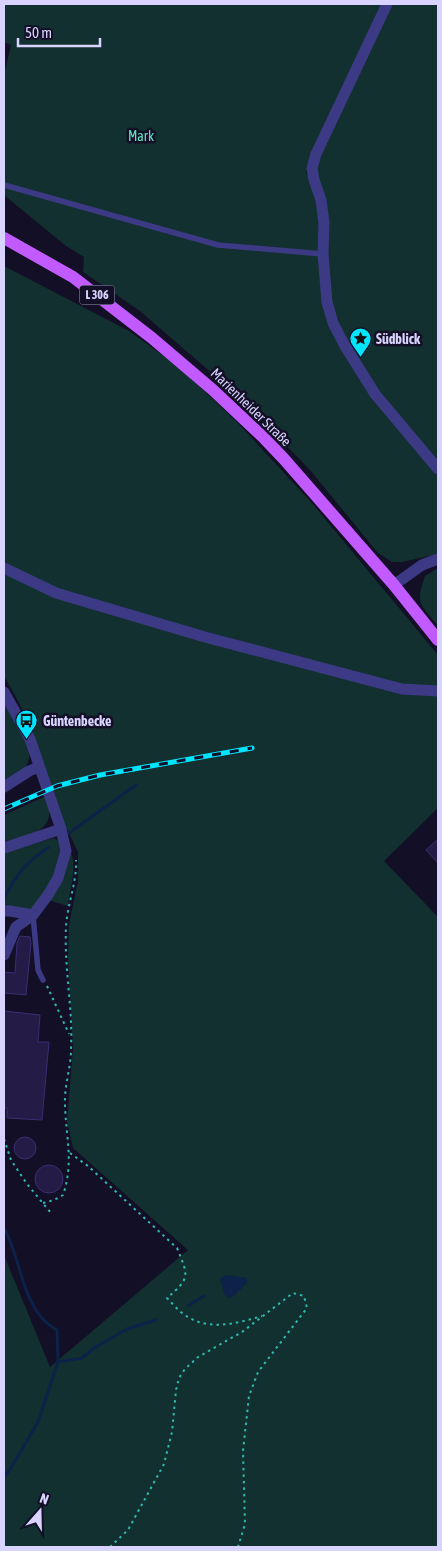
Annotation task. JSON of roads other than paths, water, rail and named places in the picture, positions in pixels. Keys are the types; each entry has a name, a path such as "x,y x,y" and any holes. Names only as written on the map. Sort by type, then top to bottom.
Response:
{"main road":[{"name":"Marienheider Straße","path":"4,238 73,277 152,338 213,390 284,459 394,585 438,640"}],"street":[{"path":"387,4 316,154 312,168 321,200 324,223 323,254 328,302 333,323 344,346 375,394 438,469"},
{"path":"394,585 422,565 438,559"},
{"path":"4,568 56,593 205,637 402,690 438,690"},
{"path":"4,692 30,739 61,829 66,850 58,878 48,895 33,915 16,927 4,955"},
{"path":"4,787 29,770 39,767"},
{"path":"4,848 61,829"},
{"path":"4,911 10,910 33,915"}],"lane":[{"path":"4,185 218,246 323,254"},
{"path":"33,915 38,970 43,980"}],"water":[{"path":"226,1275 247,1278 247,1283 235,1295 229,1298 224,1294 220,1279"}],"waterway":[{"path":"69,833 136,785"},
{"name":"Güntenbecke","path":"4,898 23,869 49,847"},
{"name":"Güntenbecke","path":"4,1228 14,1250 29,1297 42,1318 57,1330 58,1362 38,1422 4,1477"},
{"path":"188,1306 204,1296"},
{"path":"58,1362 82,1358 94,1348 127,1329 156,1320"}],"railway":[{"path":"4,809 57,786 100,775 252,748"}],"place":[{"name":"Südblick","path":"360,358"},
{"name":"Güntenbecke","path":"27,740"}],"park label":[{"name":"Mark","path":"141,136"}]}
